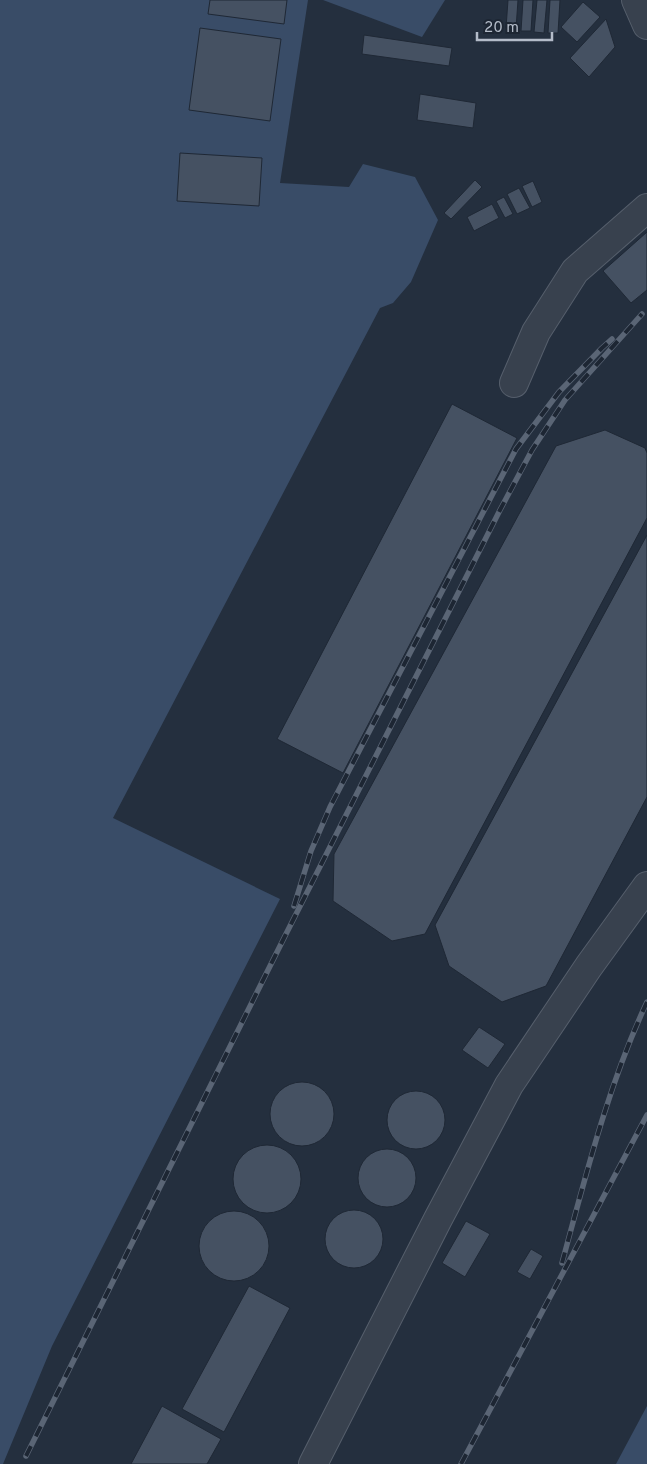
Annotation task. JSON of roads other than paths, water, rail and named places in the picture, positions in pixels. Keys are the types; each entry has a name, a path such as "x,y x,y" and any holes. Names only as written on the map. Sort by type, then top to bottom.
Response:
{"lane":[{"path":"636,0 647,25"},
{"path":"514,383 536,332 575,271 647,208"},
{"path":"313,1464 438,1218 509,1085 589,966 647,886"}],"water":[{"path":"0,0 308,0 280,183 349,187 363,164 415,177 438,220 411,282 393,303 380,308 113,818 280,899 52,1346 3,1464 0,1464"},
{"path":"323,0 445,0 422,37"},
{"path":"647,1406 647,1464 616,1464"}],"railway":[{"path":"26,1456 286,934 532,450 565,400 642,314"},
{"path":"294,906 311,851 330,807 516,449 559,392 612,339"},
{"path":"562,1263 609,1098 633,1033 647,1002"},
{"path":"461,1464 647,1115"}]}
